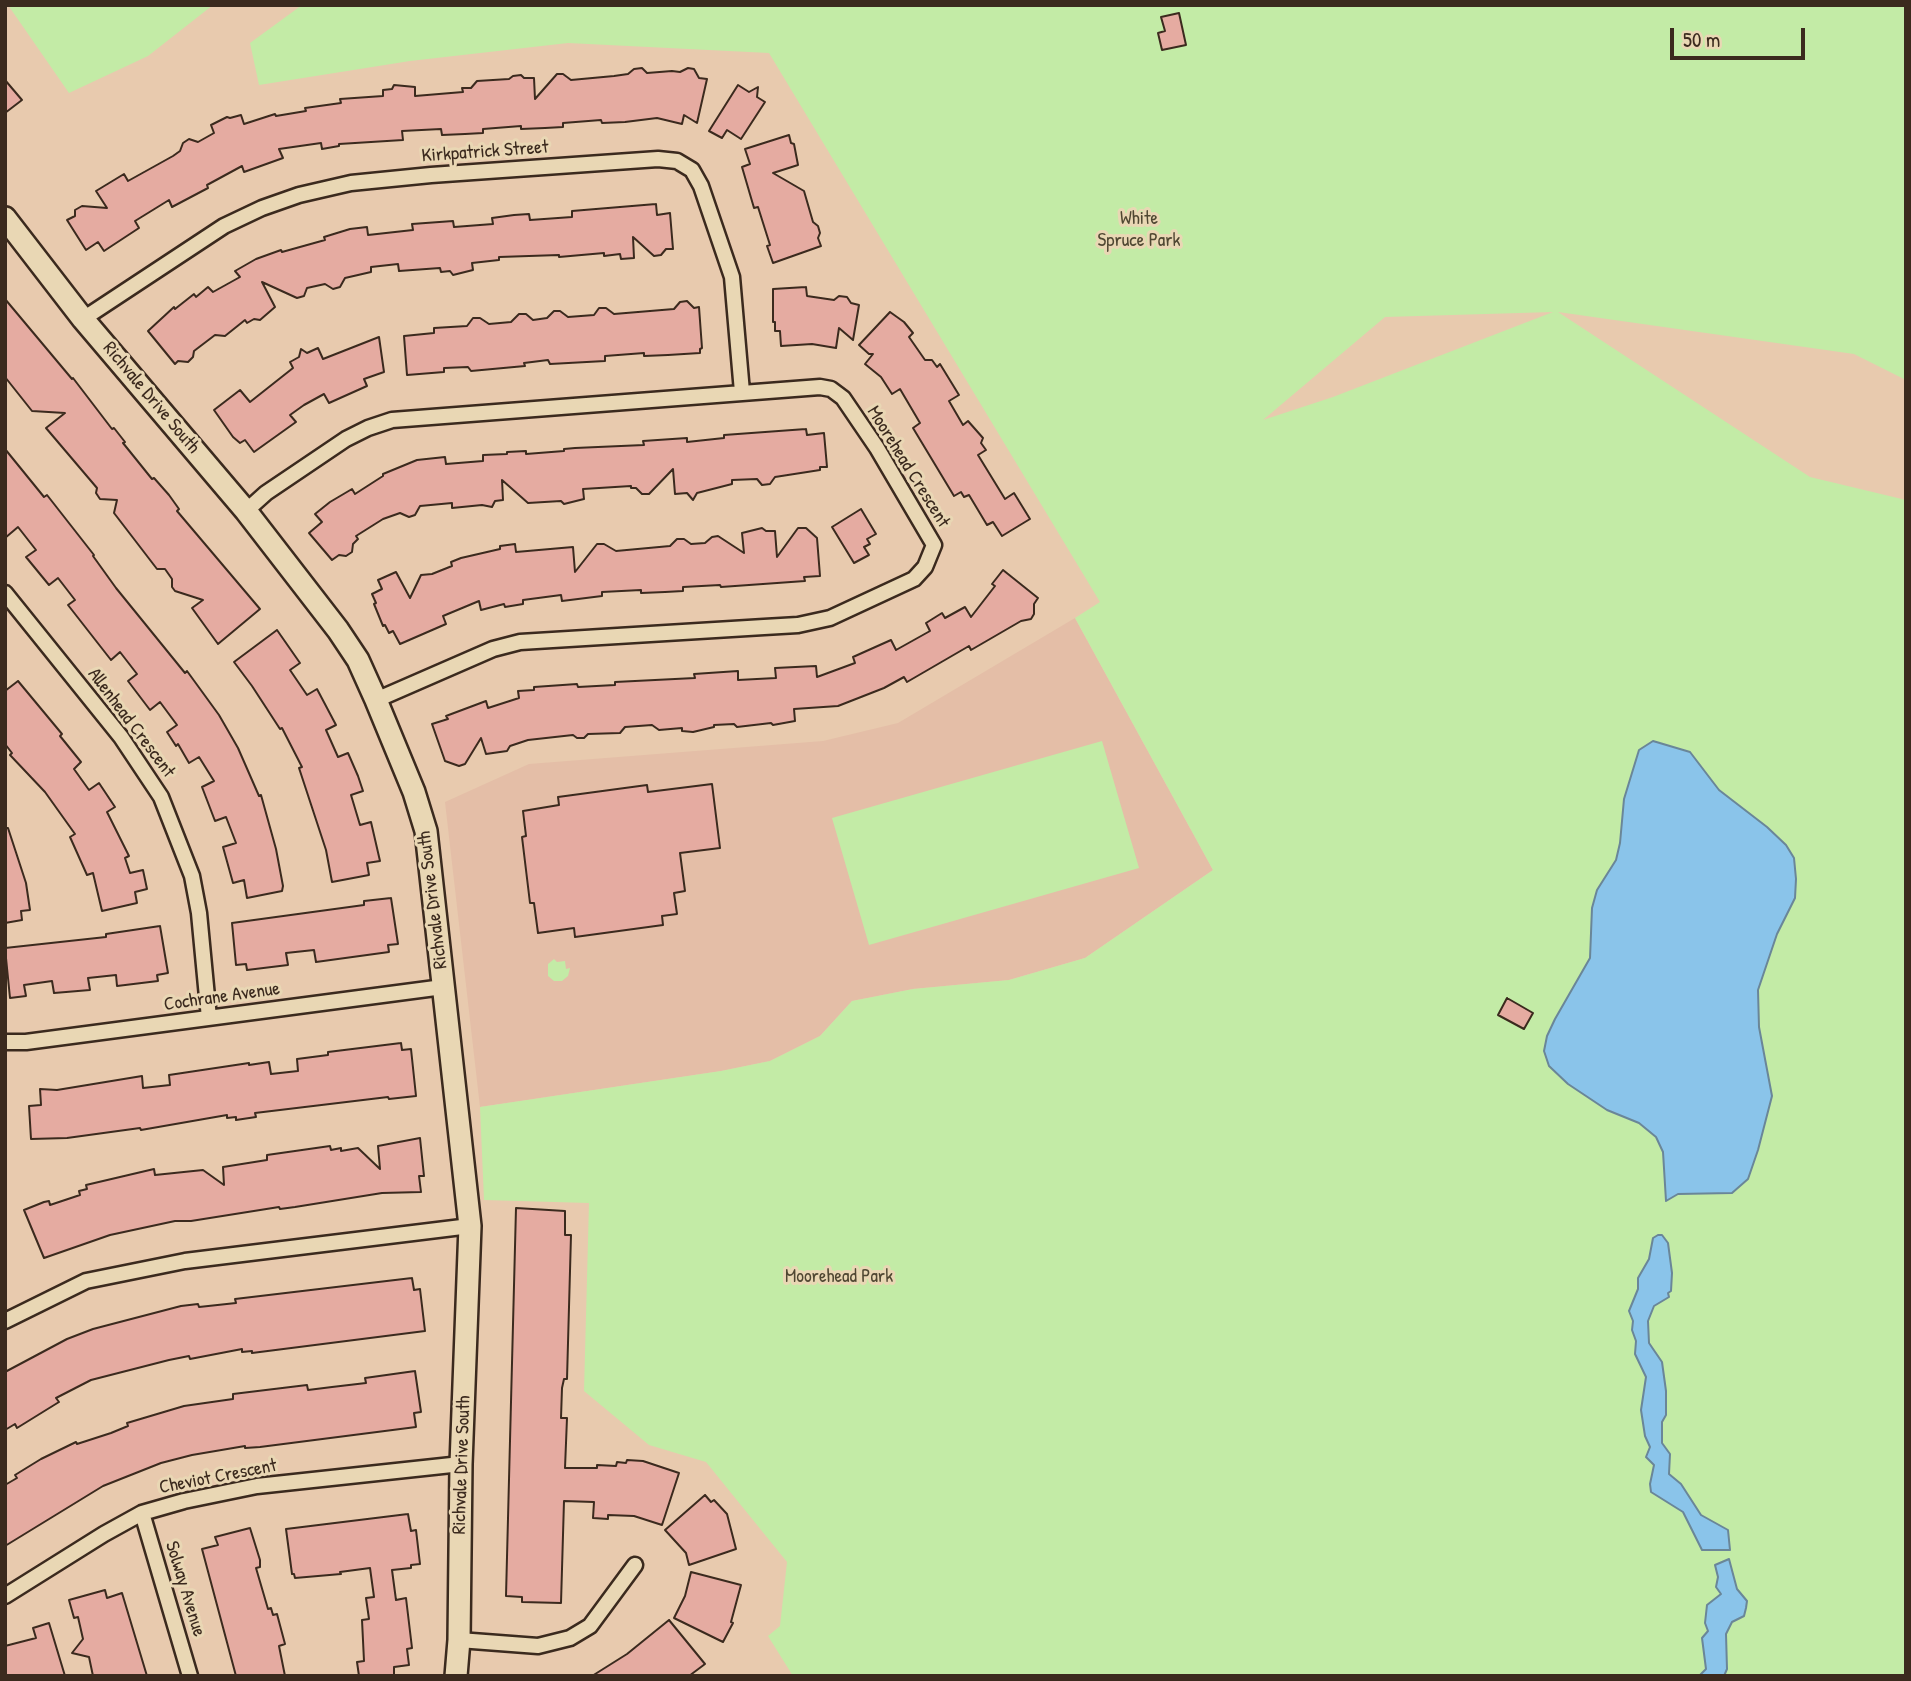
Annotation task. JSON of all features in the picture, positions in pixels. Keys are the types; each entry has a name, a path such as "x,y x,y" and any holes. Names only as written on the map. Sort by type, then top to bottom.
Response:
{"street":[{"name":"Kirkpatrick Street","path":"83,318 225,226 262,208 299,195 351,183 430,175 658,159 677,161 692,170 701,186 732,276 742,392"},
{"name":"Richvale Drive South","path":"5,218 83,318 246,510 345,640 358,660 414,792 426,831 470,1226 456,1676"},
{"name":"Moorehead Crescent","path":"246,510 266,493 346,439 393,420 820,387 831,389 843,398 877,448 934,545 925,567 914,579 830,618 798,625 520,642 494,649 376,700"},
{"name":"Allenhead Crescent","path":"5,593 121,737 161,797 192,876 199,914 209,1018"},
{"name":"Cochrane Avenue","path":"5,1042 26,1042 443,987"},
{"path":"5,1321 86,1281 99,1278 185,1261 470,1226"},
{"name":"Cheviot Crescent","path":"5,1596 142,1513 257,1486 461,1464"},
{"name":"Solway Avenue","path":"142,1513 190,1676"},
{"path":"459,1640 538,1646 570,1638 590,1626 635,1565"}],"shaded area":[{"path":"1075,618 1213,870 1085,958 1009,980 913,989 852,1001 820,1036 770,1061 721,1071 480,1107 445,802 529,764 823,741 898,723"}],"green space":[{"path":"8,5 213,5 148,56 69,93"},
{"path":"302,5 1906,5 1906,380 1854,354 1558,312 1810,477 1906,500 1906,1676 793,1676 768,1636 780,1626 787,1562 706,1462 649,1445 584,1391 589,1203 484,1200 480,1107 721,1071 770,1061 820,1036 852,1001 913,989 1009,980 1085,958 1213,870 1075,618 1100,602 769,53 568,43 410,61 259,85 250,43","holes":["1553,312 1333,397 1263,420 1385,317"]},
{"path":"1102,741 1139,868 869,945 832,818"},
{"path":"554,959 557,962 565,961 566,969 570,968 568,976 562,981 554,981 548,976 548,964"}],"water":[{"path":"1653,741 1690,752 1719,790 1786,845 1794,858 1796,879 1795,898 1777,934 1758,990 1759,1027 1772,1096 1748,1179 1732,1193 1678,1194 1666,1201 1663,1152 1656,1137 1639,1123 1607,1110 1568,1084 1549,1066 1544,1051 1555,1019 1590,958 1592,908 1597,890 1616,860 1624,799 1639,750"},
{"path":"1662,1235 1668,1243 1672,1273 1671,1291 1668,1293 1669,1297 1654,1306 1648,1321 1649,1343 1662,1362 1666,1415 1662,1422 1662,1443 1670,1454 1669,1474 1681,1484 1701,1515 1728,1530 1730,1550 1702,1550 1683,1512 1651,1492 1654,1465 1646,1457 1650,1447 1645,1436 1641,1410 1646,1377 1635,1354 1636,1341 1629,1311 1638,1289 1638,1278 1649,1259 1653,1238"},
{"path":"1729,1559 1737,1589 1747,1601 1744,1616 1732,1622 1726,1634 1727,1669 1724,1676 1699,1676 1706,1669 1702,1638 1708,1631 1705,1623 1707,1605 1721,1594 1716,1587 1718,1577 1715,1565"}],"building":[{"path":"1179,13 1186,45 1162,50 1158,33 1165,31 1161,17"},
{"path":"642,68 647,73 694,69 699,78 707,79 697,123 684,115 682,124 657,118 625,122 602,123 601,120 563,123 563,127 483,129 483,133 465,134 442,135 441,129 402,131 403,140 339,144 322,149 321,143 279,149 283,158 244,172 242,166 172,207 169,200 135,221 139,228 104,251 98,242 86,250 67,220 75,216 75,210 82,206 107,208 96,191 124,174 128,181 173,156 189,139 198,142 214,133 211,125 227,117 241,115 244,124 275,114 306,111 305,108 341,103 340,99 383,96 383,90 392,89 394,85 415,87 415,96 463,92 462,88 471,88 477,81 509,79 521,75 524,78 534,78 535,99 557,74 563,74 571,80 628,74 634,69"},
{"path":"5,80 22,100 5,113"},
{"path":"738,85 749,92 758,87 757,97 765,102 741,139 727,130 722,138 709,131"},
{"path":"789,135 791,143 794,144 798,165 773,173 804,191 813,222 818,226 821,246 773,263 758,207 754,208 742,167 750,164 745,149"},
{"path":"656,204 657,215 670,213 673,249 666,249 661,255 654,256 633,237 634,258 621,259 620,254 604,256 604,253 559,257 499,257 499,260 472,263 473,270 453,275 450,271 441,272 440,268 399,271 398,264 371,267 371,272 345,278 340,287 333,289 325,284 307,288 304,296 297,298 262,282 275,307 260,320 254,319 247,323 245,320 225,336 215,335 194,351 188,362 178,361 175,364 148,331 174,307 175,309 194,294 196,297 208,287 213,292 240,277 235,271 256,259 325,240 324,237 350,229 367,227 368,235 413,230 412,224 453,221 454,227 493,224 492,218 514,215 529,214 530,220 572,217 572,211"},
{"path":"806,287 807,296 834,300 839,296 847,297 851,303 859,305 853,340 839,328 836,348 812,344 781,346 780,331 775,331 773,322 773,289"},
{"path":"5,299 73,378 152,479 169,495 179,509 177,511 260,609 218,644 192,608 203,600 175,591 172,579 165,569 157,569 114,513 117,500 100,499 96,493 97,488 46,428 65,413 32,411 5,377"},
{"path":"687,301 694,308 699,307 702,348 700,353 644,356 644,353 605,356 605,361 550,364 548,360 524,363 525,366 471,371 468,367 444,368 444,372 407,375 404,336 434,333 434,328 467,326 473,318 480,318 489,324 511,322 519,314 526,314 533,320 547,318 554,311 560,311 568,317 594,315 599,308 606,308 614,314 674,309 680,302"},
{"path":"890,312 913,333 909,337 925,360 932,360 937,367 940,364 959,395 949,401 963,425 968,421 983,438 981,443 986,450 978,455 1005,499 1014,493 1030,519 1002,536 993,522 987,525 969,495 964,497 961,492 954,496 913,428 920,423 900,389 892,394 881,377 865,364 873,354 869,354 859,345"},
{"path":"379,337 384,372 364,379 367,386 329,403 324,394 304,405 290,415 296,422 254,452 245,440 240,443 233,437 214,410 240,390 250,402 293,368 290,362 299,357 301,349 307,353 318,348 323,359"},
{"path":"806,429 807,435 824,433 827,467 775,477 770,484 762,485 757,479 732,480 732,484 697,493 693,500 687,493 675,494 673,469 649,494 642,494 631,486 583,489 584,499 564,504 561,501 528,503 502,480 503,500 495,501 492,507 482,505 452,508 452,503 420,506 415,515 409,517 400,513 383,519 356,536 358,539 353,544 352,552 332,560 309,533 322,522 315,514 330,502 352,489 355,494 383,474 417,460 445,457 446,464 483,461 483,455 507,452 526,451 526,454 575,448 644,445 643,441 687,438 687,442 724,438 724,435"},
{"path":"5,449 44,497 47,495 116,588 185,673 187,671 219,715 238,748 259,796 261,795 276,849 282,891 247,898 244,880 233,883 223,847 236,843 226,817 215,821 202,787 214,781 199,757 189,763 167,732 177,725 160,702 150,710 128,681 137,674 120,652 111,660 68,605 75,600 58,578 49,585 26,557 36,550 18,527 5,538"},
{"path":"861,509 876,534 867,539 870,544 864,547 869,555 854,563 832,527"},
{"path":"762,528 775,531 777,557 798,528 806,528 817,538 820,576 804,577 805,581 683,587 683,591 602,592 602,596 562,601 561,595 481,610 479,601 443,616 446,624 400,644 393,631 389,633 385,625 383,626 372,594 382,589 378,580 396,572 410,598 421,575 432,574 452,566 451,562 500,549 500,546 515,544 516,552 573,547 575,572 597,544 604,544 616,551 670,546 677,539 684,539 691,544 705,543 718,536 744,553 742,533"},
{"path":"1003,570 1038,598 1031,619 1021,621 971,650 969,646 907,682 904,677 838,706 794,709 795,721 737,727 734,724 714,725 693,732 682,731 682,728 659,730 652,725 625,727 620,733 588,734 584,738 573,735 528,740 510,746 507,751 486,754 481,738 465,764 459,766 445,761 432,724 486,701 488,708 519,698 518,691 534,690 534,687 615,685 615,682 695,678 694,674 738,671 738,680 776,678 775,668 816,666 817,677 855,663 853,657 891,640 896,650 930,631 926,623 942,613 945,618 965,607 971,617 995,586 992,584"},
{"path":"277,630 300,663 290,670 307,695 317,689 336,725 326,730 338,757 348,753 358,776 363,791 351,795 360,825 371,822 380,861 367,863 369,875 332,882 326,850 299,768 302,767 282,728 280,729 234,662"},
{"path":"18,681 62,734 60,736 81,762 74,769 89,790 99,783 115,807 107,812 129,856 125,858 130,873 143,870 147,889 135,892 137,903 102,911 93,873 87,875 70,837 75,834 45,792 10,755 12,753 5,744 5,691"},
{"path":"712,784 720,848 680,853 685,891 674,893 677,914 662,916 663,925 575,937 574,928 538,933 534,903 530,903 522,837 526,836 523,811 559,805 558,797 647,785 648,792"},
{"path":"5,828 8,828 26,883 30,910 21,911 22,920 5,923"},
{"path":"391,898 398,944 388,945 389,952 316,962 314,950 286,953 288,965 247,970 246,964 236,965 232,923 364,905 364,901"},
{"path":"160,926 168,973 157,975 158,981 117,986 116,975 88,978 90,990 54,993 52,981 24,985 26,996 10,998 5,948 106,937 106,934"},
{"path":"1507,998 1533,1013 1524,1029 1498,1015"},
{"path":"401,1043 402,1050 411,1049 416,1096 255,1113 256,1117 236,1120 236,1117 227,1118 227,1115 141,1130 31,1139 29,1106 41,1105 40,1089 57,1090 142,1076 143,1088 170,1085 169,1075 249,1063 269,1062 271,1074 298,1071 297,1059 328,1055 328,1052"},
{"path":"420,1138 424,1176 419,1176 421,1192 382,1193 295,1207 175,1221 110,1235 44,1258 24,1210 44,1202 49,1201 50,1205 80,1195 79,1191 87,1189 86,1185 154,1169 155,1175 203,1170 224,1185 223,1167 267,1160 267,1155 330,1146 331,1150 341,1148 341,1151 358,1148 380,1169 378,1146"},
{"path":"516,1208 565,1211 565,1235 571,1235 567,1379 564,1379 562,1388 561,1418 567,1418 565,1468 616,1466 617,1462 626,1463 627,1460 643,1461 679,1473 662,1525 634,1516 608,1515 608,1519 593,1518 594,1502 564,1501 561,1603 522,1602 522,1597 506,1596"},
{"path":"412,1278 414,1290 420,1289 425,1331 252,1353 242,1352 242,1349 190,1359 189,1356 169,1360 91,1380 56,1398 59,1402 17,1428 15,1424 5,1430 5,1372 67,1339 93,1329 181,1306 236,1303 235,1299"},
{"path":"415,1371 421,1412 414,1413 416,1427 260,1447 245,1446 161,1463 103,1486 5,1546 5,1485 17,1478 15,1475 41,1459 76,1442 77,1444 111,1433 128,1426 127,1423 184,1406 233,1399 233,1394 307,1385 308,1390 366,1383 365,1378"},
{"path":"705,1495 727,1514 736,1549 689,1565 686,1553 665,1530"},
{"path":"408,1514 411,1531 416,1530 420,1564 392,1570 396,1600 406,1598 412,1648 407,1649 409,1665 394,1667 394,1676 359,1676 357,1662 364,1661 362,1620 369,1619 366,1598 374,1597 370,1568 340,1572 341,1574 295,1578 292,1574 286,1529"},
{"path":"250,1528 260,1560 260,1567 256,1568 268,1609 271,1608 273,1615 277,1614 285,1644 279,1646 285,1676 236,1676 202,1549 218,1545 215,1537"},
{"path":"691,1572 741,1585 731,1622 733,1623 723,1642 674,1618 685,1596"},
{"path":"105,1590 107,1598 122,1593 147,1676 93,1676 89,1657 72,1653 83,1639 78,1617 74,1618 69,1600"},
{"path":"669,1620 705,1664 689,1676 592,1676 627,1654"},
{"path":"49,1623 65,1676 5,1676 5,1646 36,1638 33,1628"}],"park label":[{"name":"White Spruce Park","path":"1139,230"},
{"name":"Moorehead Park","path":"839,1277"}]}
